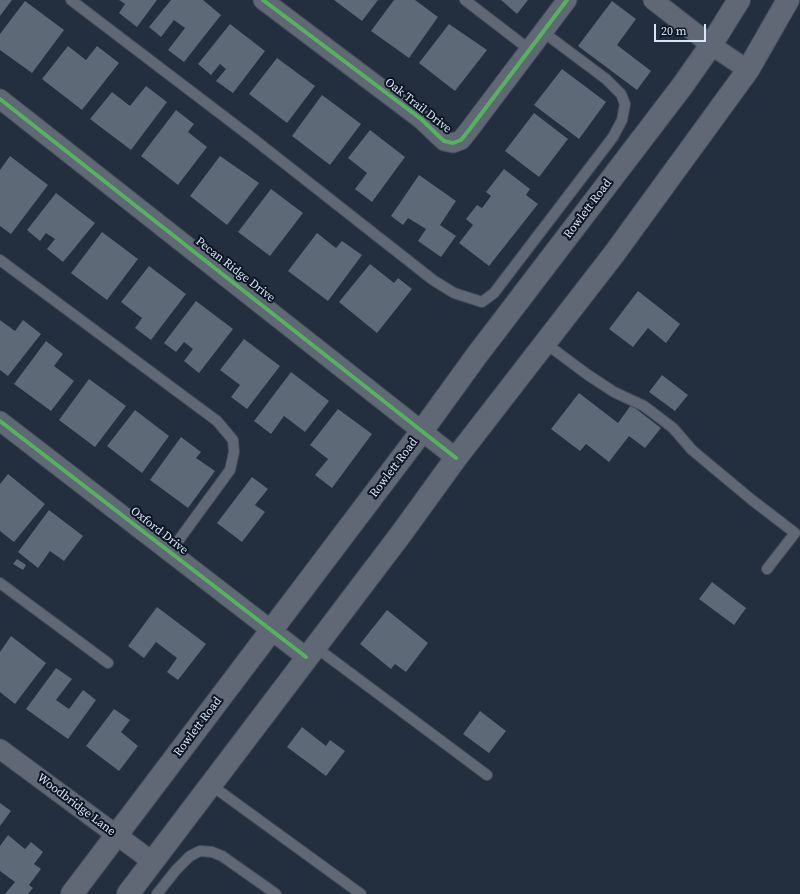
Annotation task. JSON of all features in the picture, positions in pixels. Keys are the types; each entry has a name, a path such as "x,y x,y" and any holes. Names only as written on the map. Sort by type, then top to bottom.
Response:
{"main road":[{"name":"Rowlett Road","path":"72,894 422,431 477,355 711,45 739,0"},
{"path":"128,894 430,495 456,458 614,254 748,70 788,0"}],"street":[{"name":"Oak Trail Drive","path":"263,0 421,119 444,140 453,143 461,140 568,0"},
{"path":"653,0 711,45 748,70"},
{"name":"Pecan Ridge Drive","path":"0,99 456,458"},
{"name":"Oxford Drive","path":"0,421 271,630 310,652"},
{"name":"Woodbridge Lane","path":"0,749 153,862"}],"lane":[{"path":"71,0 433,280 454,293 482,302 499,287 613,137 622,120 625,104 621,94 606,79 543,32"},
{"path":"465,0 530,50"},
{"path":"0,260 217,421 233,440 234,452 230,470 170,552"},
{"path":"545,343 588,375 614,392 644,406 673,428 692,450 752,500 795,533 767,569"},
{"path":"0,583 108,663"},
{"path":"310,652 487,775"},
{"path":"211,785 361,894"},
{"path":"157,894 176,870 190,856 200,851 212,852 222,856 276,894"}],"building":[{"path":"0,0 12,0 0,16"},
{"path":"119,0 157,0 137,27 119,13 125,4"},
{"path":"171,0 203,0 221,15 184,62 168,50 185,28 174,20 161,37 149,27"},
{"path":"334,0 378,0 362,21"},
{"path":"394,0 415,0 438,17 409,58 371,31"},
{"path":"501,0 528,0 517,14"},
{"path":"25,1 64,30 32,73 0,50 0,34"},
{"path":"612,1 636,19 617,45 651,71 637,90 578,46"},
{"path":"230,24 265,51 233,93 216,81 226,69 220,64 211,75 198,64"},
{"path":"449,24 487,50 455,91 419,63"},
{"path":"68,46 86,60 97,46 119,63 82,110 42,79"},
{"path":"277,58 315,86 287,123 249,94"},
{"path":"562,69 606,102 579,139 534,105"},
{"path":"146,86 167,102 131,150 90,119 112,92 130,106"},
{"path":"322,95 361,124 330,165 292,136"},
{"path":"176,110 194,124 188,132 207,147 178,185 141,156"},
{"path":"534,113 568,139 539,177 505,151"},
{"path":"370,130 405,157 372,202 355,189 367,173 348,158"},
{"path":"10,156 48,185 11,234 0,226 0,170"},
{"path":"220,156 259,183 227,225 190,196"},
{"path":"504,169 530,189 526,195 538,204 489,266 459,243 473,225 466,219 477,205 482,208 491,196 486,192"},
{"path":"419,175 456,201 440,225 456,236 441,257 418,241 426,229 408,218 403,225 391,216"},
{"path":"271,189 303,213 270,256 238,232"},
{"path":"56,193 95,223 63,262 47,249 55,239 46,233 40,241 27,230"},
{"path":"102,232 138,259 107,300 71,273"},
{"path":"317,233 336,248 342,241 362,255 328,301 288,271"},
{"path":"370,264 394,283 398,278 412,289 377,333 339,302"},
{"path":"149,266 186,294 151,340 135,328 142,318 121,302"},
{"path":"638,291 680,324 666,343 648,328 633,347 609,329"},
{"path":"196,301 233,329 199,373 184,361 193,349 184,342 176,352 164,343"},
{"path":"0,320 15,331 23,320 41,334 8,376 0,370"},
{"path":"244,339 280,366 247,409 231,397 240,385 220,370"},
{"path":"46,341 63,354 54,366 74,381 51,411 14,384"},
{"path":"291,372 329,401 305,432 284,416 271,434 254,421"},
{"path":"662,375 688,395 675,411 649,392"},
{"path":"89,379 126,406 95,447 59,420"},
{"path":"579,393 618,423 631,405 661,428 645,448 629,436 609,462 586,444 580,451 551,429"},
{"path":"338,409 372,434 332,488 315,475 328,459 310,445"},
{"path":"135,410 169,436 142,473 107,446"},
{"path":"181,437 201,452 196,458 215,471 188,508 150,480"},
{"path":"8,474 45,504 14,542 0,531 0,484"},
{"path":"252,477 268,489 255,505 265,512 242,542 217,523"},
{"path":"49,510 83,536 64,561 50,551 38,568 18,552"},
{"path":"17,559 26,565 23,570 13,564"},
{"path":"712,582 746,608 734,625 699,599"},
{"path":"157,607 206,644 178,680 167,672 177,658 156,642 144,658 128,646"},
{"path":"387,610 428,643 406,672 395,664 391,669 360,644"},
{"path":"11,636 46,663 15,704 0,692 0,652"},
{"path":"56,668 72,679 56,700 69,709 83,690 96,700 68,739 26,709"},
{"path":"114,709 130,720 121,732 138,746 119,771 86,746"},
{"path":"480,711 506,731 489,753 463,734"},
{"path":"302,727 326,746 330,740 345,751 326,776 287,747"},
{"path":"0,803 11,811 0,826"},
{"path":"8,835 25,849 31,842 43,852 34,864 41,869 29,885 33,888 28,894 5,894 15,882 0,871 0,846"}],"cycle path":[{"path":"263,0 421,119 444,141 453,143 461,140 469,130 567,0"},
{"path":"0,99 456,458"},
{"path":"0,421 306,657"}]}
